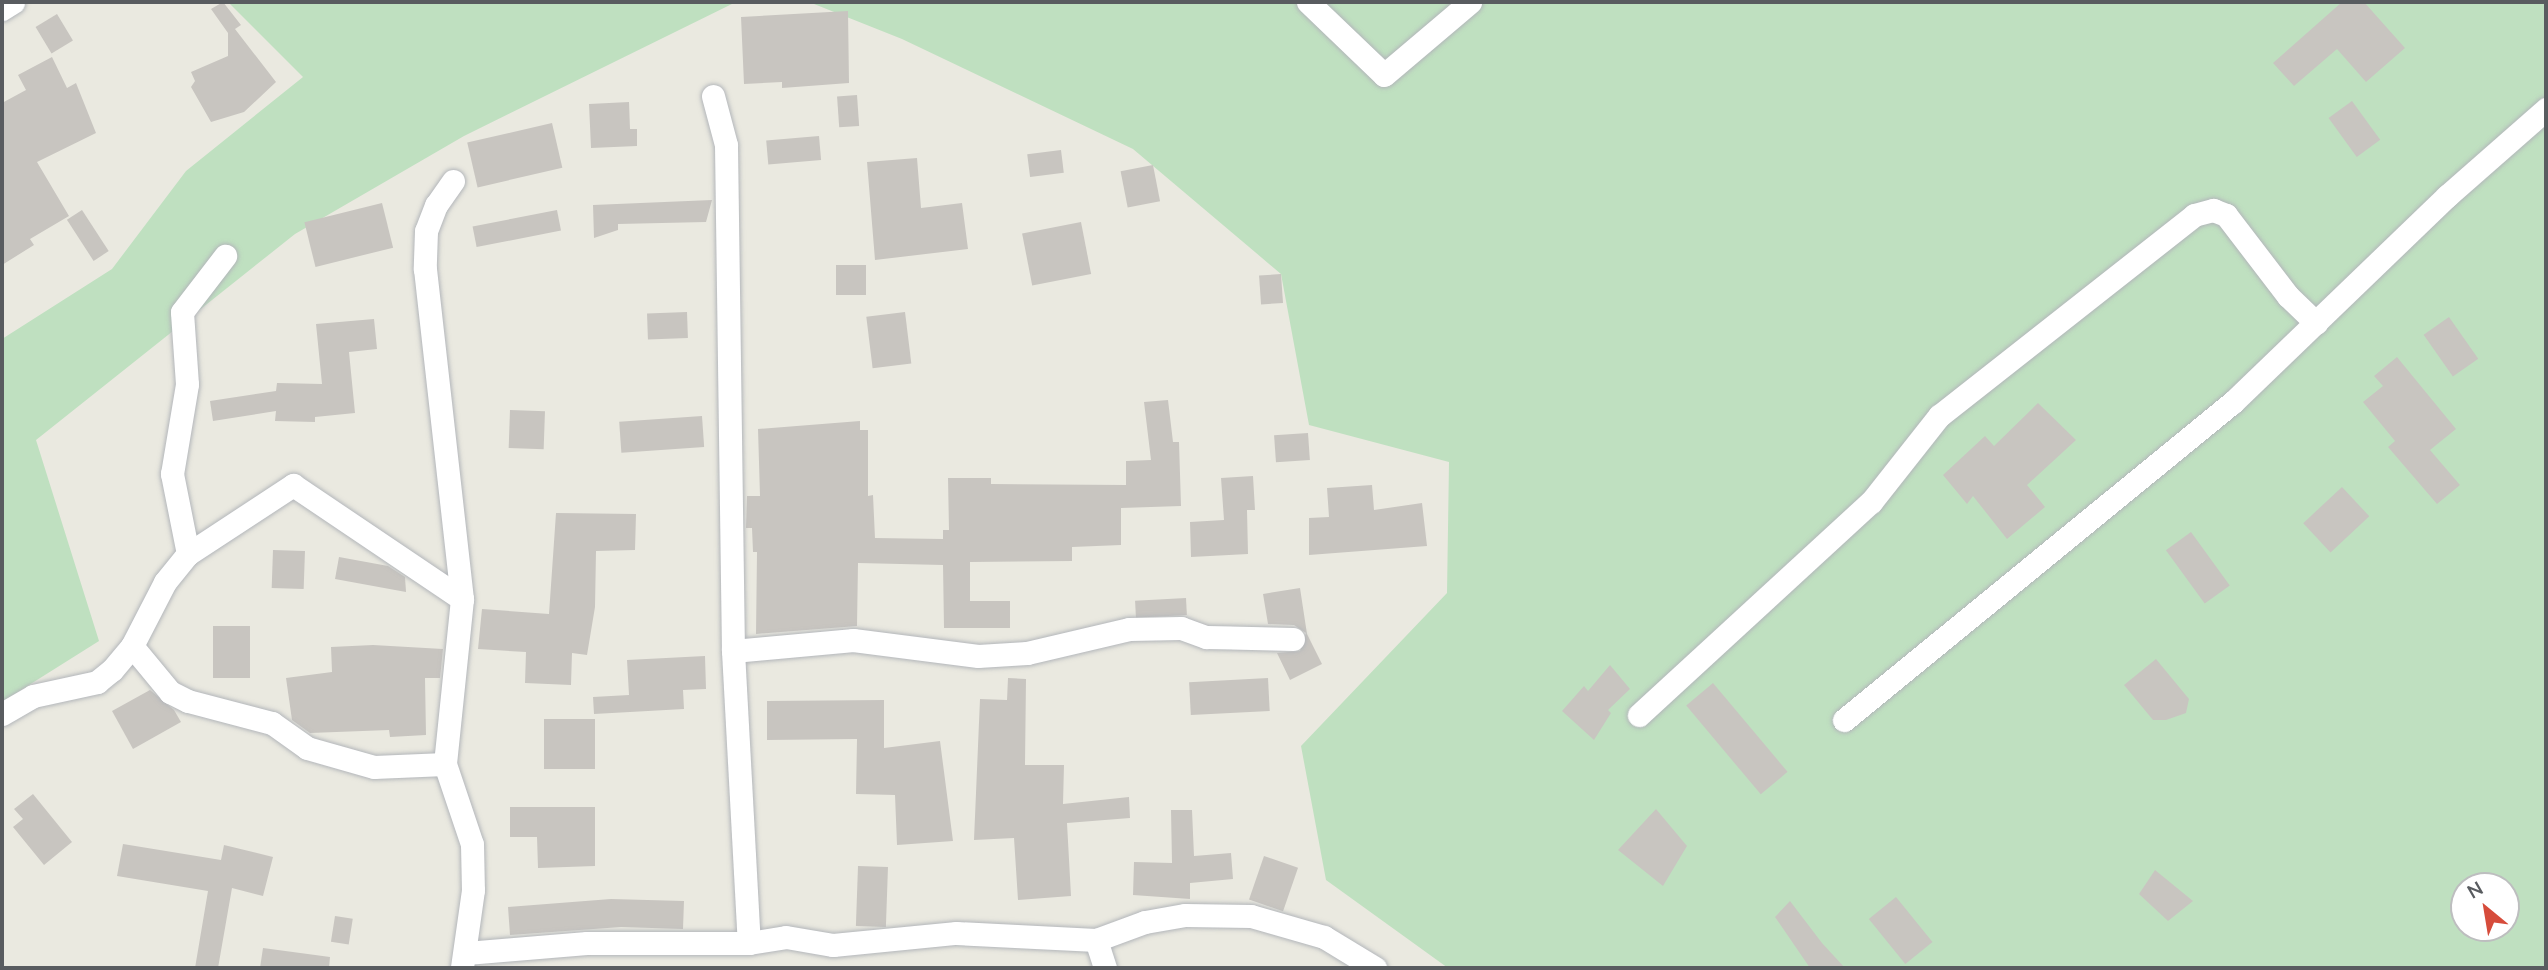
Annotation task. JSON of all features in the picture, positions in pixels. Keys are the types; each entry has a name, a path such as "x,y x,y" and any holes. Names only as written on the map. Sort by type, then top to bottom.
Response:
{"street":[{"path":"2,9 13,2"},
{"path":"1308,2 1384,75 1470,2"},
{"path":"713,96 726,145 733,651 749,943"},
{"path":"1844,720 2205,426 2546,109"},
{"path":"453,181 436,205 426,231 425,269 462,599 445,764 472,844 473,890 464,961 587,943 749,943 786,937 833,945 956,933 1096,940 1145,922 1185,915 1251,915 1324,937 1375,968"},
{"path":"1639,715 1871,502 1939,416 2194,215 2213,210 2226,215 2288,296 2316,323"},
{"path":"188,554 172,474 187,384 182,312 225,256"},
{"path":"2,714 33,696 97,682 132,646 164,582 188,554 293,485 300,486 397,559 462,599"},
{"path":"733,651 853,640 978,656 1027,653 1129,629 1181,628 1206,637 1293,639"},
{"path":"132,646 170,692 188,701 272,723 307,748 374,767 445,764"},
{"path":"1096,940 1105,968"}],"green space":[{"path":"228,2 736,2 464,136 295,234 36,440 99,641 2,702 2,339 112,269 186,171 303,77"},
{"path":"809,2 2546,2 2546,968 1448,968 1326,880 1301,746 1447,593 1449,462 1309,425 1281,274 1133,149 902,39"}],"building":[{"path":"223,2 241,25 235,29 276,82 244,112 211,122 191,87 195,81 191,72 228,56 228,33 211,9"},
{"path":"2342,2 2364,2 2405,48 2366,82 2337,49 2294,86 2273,63"},
{"path":"848,11 849,83 782,88 782,82 744,84 741,17"},
{"path":"57,14 73,41 52,53 36,27"},
{"path":"52,57 67,88 76,83 96,133 37,162 69,216 30,239 34,245 2,265 2,103 26,90 18,75"},
{"path":"857,95 859,126 839,127 837,96"},
{"path":"2352,101 2380,140 2357,157 2329,118"},
{"path":"629,102 630,129 637,129 637,146 591,148 589,104"},
{"path":"552,123 562,168 478,187 467,143"},
{"path":"819,136 821,160 768,165 766,141"},
{"path":"1061,150 1064,173 1030,177 1027,154"},
{"path":"917,158 921,208 962,203 968,249 875,260 867,162"},
{"path":"1153,165 1160,201 1128,208 1121,171"},
{"path":"712,200 706,222 618,224 618,230 594,238 593,205"},
{"path":"382,203 393,248 316,267 304,222"},
{"path":"82,210 109,251 94,261 67,220"},
{"path":"557,210 561,231 477,247 473,226"},
{"path":"1081,222 1091,274 1032,285 1022,233"},
{"path":"836,265 866,265 866,295 836,295"},
{"path":"1281,274 1283,303 1261,304 1259,276"},
{"path":"687,312 688,338 648,339 647,313"},
{"path":"905,312 911,364 873,368 866,317"},
{"path":"2449,317 2478,359 2453,377 2424,335"},
{"path":"374,319 377,349 349,352 355,413 315,417 315,422 275,421 276,411 213,421 210,401 276,391 277,383 322,384 316,324"},
{"path":"2397,357 2456,429 2430,450 2460,485 2437,504 2388,447 2395,441 2363,402 2383,386 2374,376"},
{"path":"1168,400 1173,442 1179,442 1181,506 1121,508 1121,545 1072,547 1072,561 970,562 970,601 1010,601 1010,628 944,628 943,565 858,563 857,626 756,634 757,552 753,552 752,528 746,528 747,496 760,496 758,429 860,421 860,430 868,430 868,496 873,495 875,538 943,539 943,530 949,530 948,478 991,478 991,484 1126,485 1126,461 1151,460 1144,402"},
{"path":"2038,403 2076,440 2027,485 2045,507 2007,539 1973,496 1967,504 1943,475 1985,436 1994,446"},
{"path":"510,410 545,411 544,449 509,448"},
{"path":"702,416 704,447 621,453 619,422"},
{"path":"1308,433 1310,460 1276,462 1274,435"},
{"path":"1253,476 1255,510 1247,510 1248,554 1191,557 1190,522 1224,520 1221,478"},
{"path":"1372,485 1374,510 1422,503 1427,546 1309,555 1309,518 1329,517 1327,488"},
{"path":"2342,487 2369,516 2331,552 2303,523"},
{"path":"556,513 636,514 635,550 596,551 595,607 587,655 572,653 571,685 525,683 526,652 478,649 482,609 549,614"},
{"path":"2191,532 2230,585 2205,604 2166,550"},
{"path":"273,550 305,551 304,589 272,588"},
{"path":"339,557 388,566 405,577 406,592 335,579"},
{"path":"1300,588 1307,634 1322,664 1290,680 1277,653 1300,651 1306,633 1294,625 1268,624 1263,594"},
{"path":"1186,598 1187,615 1136,618 1135,601"},
{"path":"213,626 250,626 250,678 213,678"},
{"path":"373,645 443,649 440,678 425,678 426,735 390,737 389,730 310,733 292,720 286,678 332,672 331,647"},
{"path":"705,656 706,689 683,690 684,709 594,714 593,697 629,695 627,660"},
{"path":"2156,659 2189,699 2186,713 2166,720 2153,720 2124,685"},
{"path":"1610,665 1630,689 1608,710 1611,713 1594,740 1562,711 1584,686 1588,691"},
{"path":"1008,678 1026,679 1025,765 1064,765 1063,804 1129,797 1130,818 1067,823 1071,896 1018,900 1014,838 974,840 980,699 1007,700"},
{"path":"1268,678 1270,711 1191,715 1189,682"},
{"path":"1713,683 1788,772 1761,794 1686,705"},
{"path":"150,690 174,710 181,722 133,749 112,711"},
{"path":"884,700 884,748 940,741 953,841 897,845 895,795 856,794 857,739 767,740 767,701"},
{"path":"544,719 595,719 595,769 544,769"},
{"path":"33,794 72,842 44,865 13,827 23,819 14,809"},
{"path":"510,807 595,807 595,866 538,868 537,837 510,837"},
{"path":"1656,809 1687,846 1663,886 1618,850"},
{"path":"1171,810 1192,810 1194,856 1231,853 1233,879 1190,883 1190,899 1133,895 1134,862 1172,863"},
{"path":"123,844 221,860 224,845 273,857 263,896 232,888 218,968 195,968 208,891 117,876"},
{"path":"1264,856 1298,868 1283,911 1249,899"},
{"path":"858,866 888,867 886,927 856,926"},
{"path":"2155,870 2193,901 2168,921 2139,894"},
{"path":"1896,897 1933,942 1905,964 1869,919"},
{"path":"611,899 684,901 683,929 621,927 510,935 508,907"},
{"path":"1790,901 1845,968 1810,968 1775,917"},
{"path":"335,916 353,919 349,944 331,942"},
{"path":"263,948 330,957 329,968 260,968"}]}
